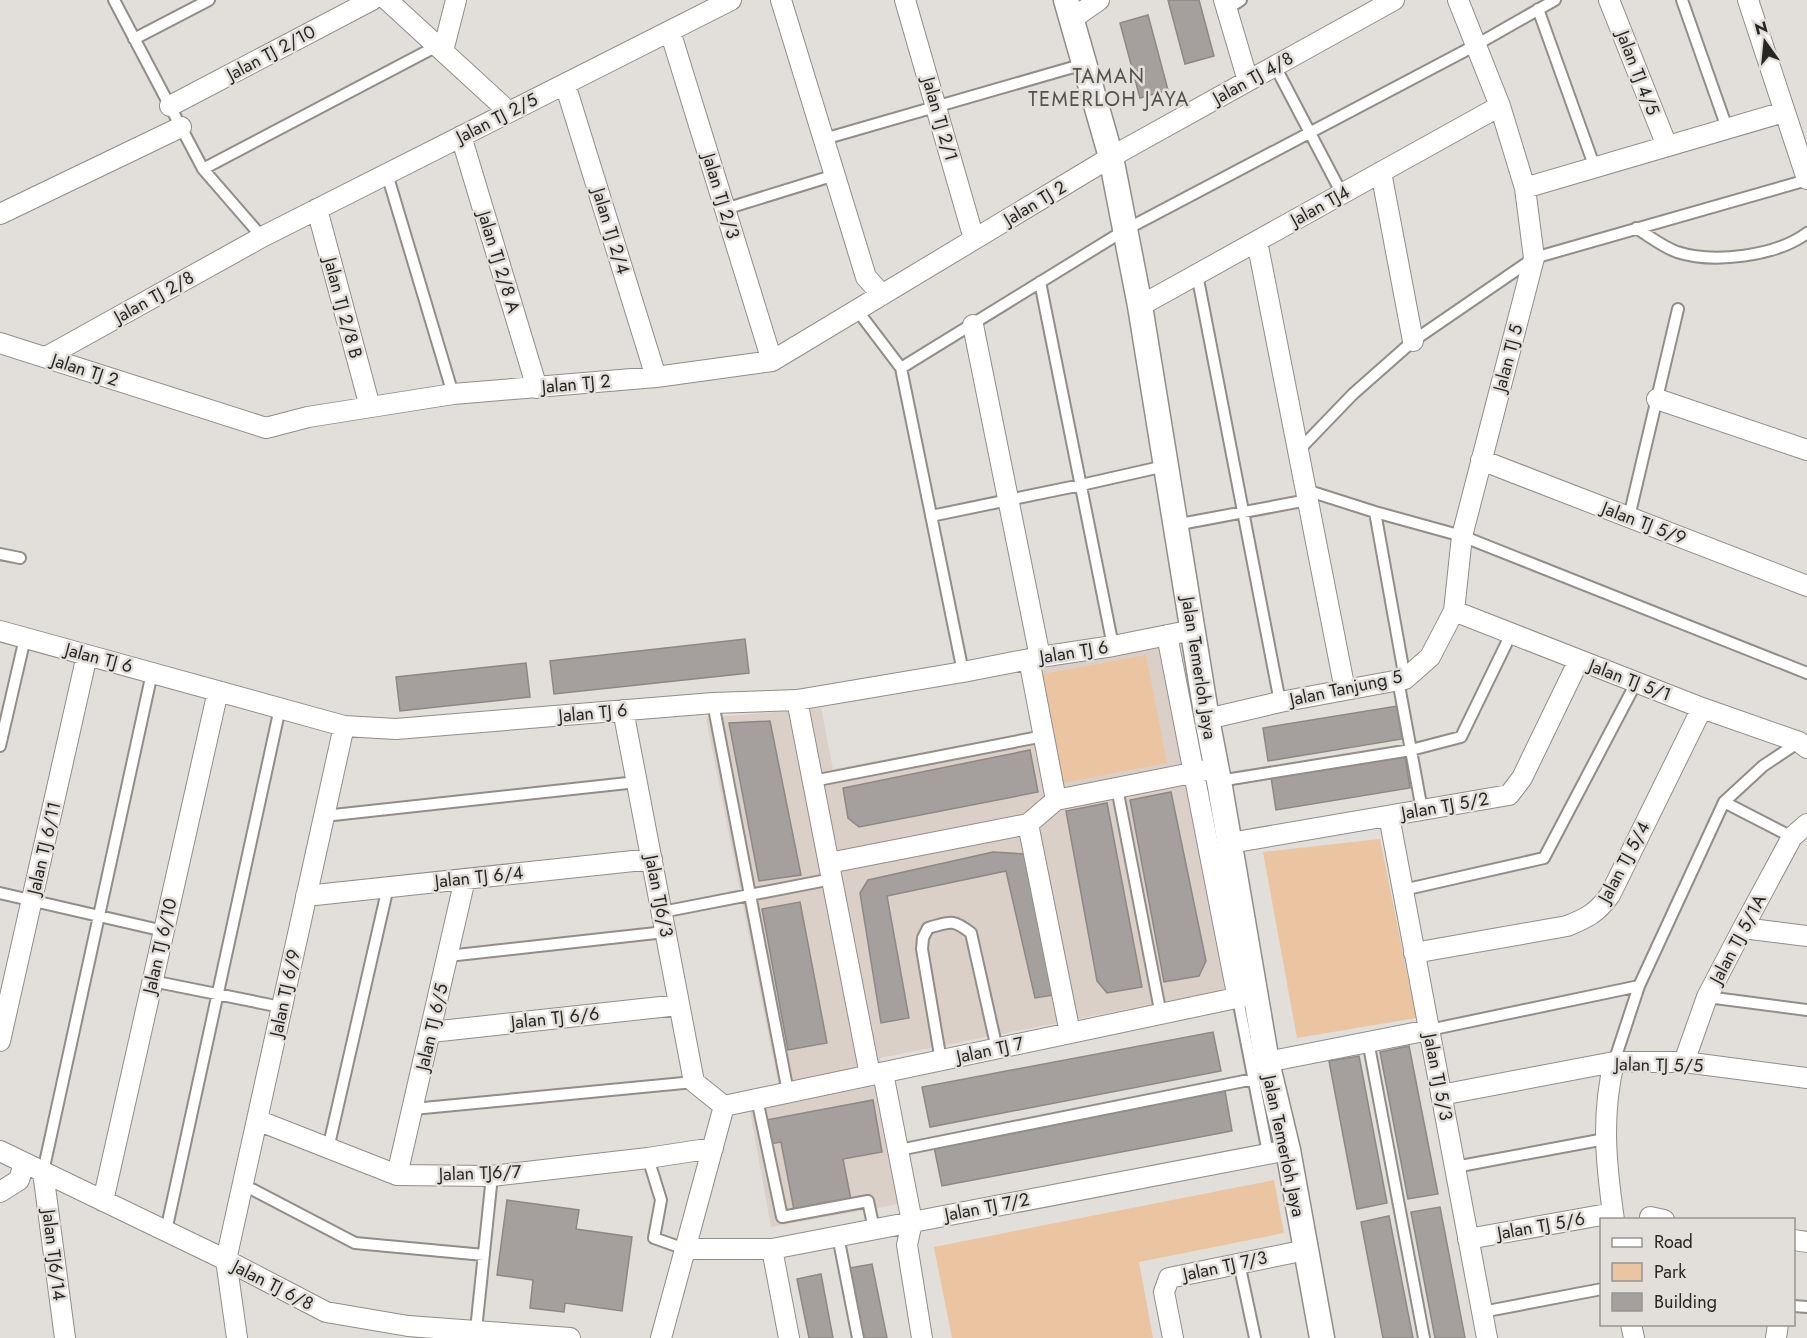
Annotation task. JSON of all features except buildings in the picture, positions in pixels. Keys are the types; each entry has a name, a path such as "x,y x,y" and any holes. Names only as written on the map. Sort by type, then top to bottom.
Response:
{"street":[{"name":"Jalan TJ 2/10","path":"170,106 372,0"},
{"path":"387,0 509,112"},
{"path":"440,48 456,0"},
{"name":"Jalan TJ 2/5","path":"262,237 731,0"},
{"path":"781,0 866,278 882,295"},
{"name":"Jalan TJ 2/1","path":"905,0 974,238"},
{"path":"1069,10 1099,0"},
{"name":"Jalan TJ 4/8","path":"1111,157 1394,0"},
{"name":"Jalan TJ 5","path":"1454,611 1462,536 1534,258 1525,188 1500,106 1458,0"},
{"name":"Jalan TJ 4/5","path":"1610,0 1667,146"},
{"path":"1748,0 1807,180"},
{"path":"1230,3 1248,81"},
{"name":"Jalan Temerloh Jaya","path":"1069,10 1111,157 1140,306 1207,719 1210,774 1230,843 1246,997 1278,1151 1305,1250 1322,1338"},
{"name":"Jalan TJ 2/3","path":"670,31 772,361"},
{"name":"Jalan TJ 2/4","path":"565,84 656,378"},
{"name":"Jalan TJ4","path":"1140,306 1500,106"},
{"path":"1525,188 1784,112"},
{"path":"0,214 181,127"},
{"name":"Jalan TJ 2/8 A","path":"461,136 537,388"},
{"name":"Jalan TJ 2","path":"0,343 266,428 308,417 453,394 656,378 772,361 1111,157"},
{"path":"1381,172 1413,341"},
{"name":"Jalan TJ 2/8 B","path":"317,209 369,406"},
{"name":"Jalan TJ 2/8","path":"46,357 262,237"},
{"path":"1257,241 1345,690"},
{"path":"973,325 1008,500 1056,800"},
{"path":"1657,399 1807,450"},
{"name":"Jalan TJ 5/9","path":"1481,460 1807,585"},
{"name":"Jalan Tanjung 5","path":"1207,719 1280,702 1401,680 1430,657 1454,611"},
{"name":"Jalan TJ 5/1","path":"1454,611 1702,708 1804,742"},
{"name":"Jalan TJ 6","path":"0,631 344,726 396,729 713,703 797,700 1113,646 1193,630"},
{"path":"1167,635 1210,774 1246,997"},
{"name":"Jalan TJ 6/11","path":"0,1041 87,655"},
{"name":"Jalan TJ 5/2","path":"1230,843 1509,795 1522,778 1579,660"},
{"name":"Jalan TJ 6/10","path":"103,1201 218,691"},
{"path":"797,700 830,871 876,1074 898,1150 912,1222 907,1245 922,1338"},
{"name":"Jalan TJ 5/4","path":"1414,953 1567,926 1599,910 1610,895 1702,708"},
{"name":"Jalan TJ6/3","path":"623,710 694,1082"},
{"name":"Jalan TJ 6/9","path":"225,1260 344,726"},
{"path":"830,871 1028,824 1056,800 1210,774"},
{"name":"Jalan TJ 5/3","path":"1389,816 1487,1338"},
{"path":"1028,824 1070,1033"},
{"name":"Jalan TJ 5/1A","path":"1684,1062 1707,997 1792,837 1807,824"},
{"name":"Jalan TJ 6/4","path":"306,896 651,859"},
{"name":"Jalan TJ 6/5","path":"397,1175 465,879"},
{"path":"1743,928 1807,936"},
{"name":"Jalan TJ 7","path":"724,1106 1246,997"},
{"name":"Jalan TJ 6/6","path":"431,1032 679,1005"},
{"path":"1260,1070 1368,1041 1429,1030"},
{"path":"1613,1216 1605,1139 1606,1106 1614,1062"},
{"name":"Jalan TJ 5/5","path":"1441,1095 1614,1062 1684,1062 1807,1078"},
{"path":"661,1338 724,1106 694,1082"},
{"name":"Jalan TJ6/7","path":"257,1120 397,1175 492,1176 648,1158 712,1148"},
{"name":"Jalan TJ 6/8","path":"0,1151 225,1260 326,1312 406,1332 476,1330 570,1338"},
{"name":"Jalan TJ 7/2","path":"685,1249 772,1249 1278,1151"},
{"path":"0,1178 24,1163"},
{"path":"0,1192 19,1180 24,1163"},
{"name":"Jalan TJ6/14","path":"43,1172 65,1338"},
{"name":"Jalan TJ 5/6","path":"1468,1239 1600,1218"},
{"path":"772,1249 789,1338"},
{"name":"Jalan TJ 7/3","path":"1173,1338 1164,1292 1169,1278 1305,1250"},
{"path":"225,1260 237,1338"}],"lane":[{"path":"114,0 203,169 262,237"},
{"path":"134,39 209,0"},
{"path":"902,368 1125,230 1476,45 1555,0"},
{"path":"1682,0 1728,128"},
{"path":"1538,9 1595,168"},
{"path":"203,169 440,48"},
{"path":"824,139 1085,63"},
{"path":"1275,66 1342,194"},
{"path":"387,174 453,394"},
{"path":"725,209 835,175"},
{"path":"1298,451 1353,394 1413,341 1534,258 1807,180"},
{"path":"1636,228 1674,251 1698,257 1725,258 1774,249 1795,242 1807,233"},
{"path":"1197,274 1280,702"},
{"path":"1040,282 1113,646"},
{"path":"1629,517 1678,309"},
{"path":"857,310 902,368 963,672"},
{"path":"931,516 1165,466"},
{"path":"1175,525 1243,512 1307,495 1462,536 1807,672"},
{"path":"1375,512 1422,810"},
{"path":"0,554 20,558"},
{"path":"1210,774 1411,750 1461,738 1511,634"},
{"path":"0,746 25,638"},
{"path":"43,1172 152,673"},
{"path":"1402,890 1544,858 1637,681"},
{"path":"713,703 788,1092"},
{"path":"166,1231 280,708"},
{"path":"813,781 1044,736"},
{"path":"1614,1062 1639,986 1724,802 1763,766 1804,742"},
{"path":"324,816 637,782"},
{"path":"1117,788 1161,1015"},
{"path":"1724,802 1792,837"},
{"path":"662,912 750,895 830,871"},
{"path":"328,1149 388,887"},
{"path":"0,893 164,931"},
{"path":"941,1061 922,938 928,928 953,921 971,933 998,1049"},
{"path":"448,956 665,932"},
{"path":"152,981 281,1007"},
{"path":"1429,1030 1639,986"},
{"path":"1707,997 1807,1010"},
{"path":"1368,1041 1424,1338"},
{"path":"898,1150 1260,1070"},
{"path":"413,1109 694,1082"},
{"path":"757,1099 782,1217 868,1201 874,1229"},
{"path":"1455,1167 1605,1139"},
{"path":"648,1158 661,1200 654,1238 685,1249"},
{"path":"476,1330 492,1176"},
{"path":"242,1184 355,1243 484,1255"},
{"path":"838,1236 858,1338"},
{"path":"1239,1263 1255,1338"},
{"path":"1482,1312 1600,1289"}],"shaded area":[{"path":"1176,642 1244,986 880,1058 904,1203 771,1227 750,1111 782,1103 706,718 821,708 833,769 1034,732 1023,672"}],"green space":[{"path":"1146,655 1167,763 1063,783 1043,674"},
{"path":"1380,839 1416,1018 1297,1038 1263,852"},
{"path":"1274,1180 1284,1233 1139,1262 1153,1338 952,1338 934,1247"}],"district":[{"name":"TAMAN TEMERLOH JAYA","path":"1109,88"}]}
